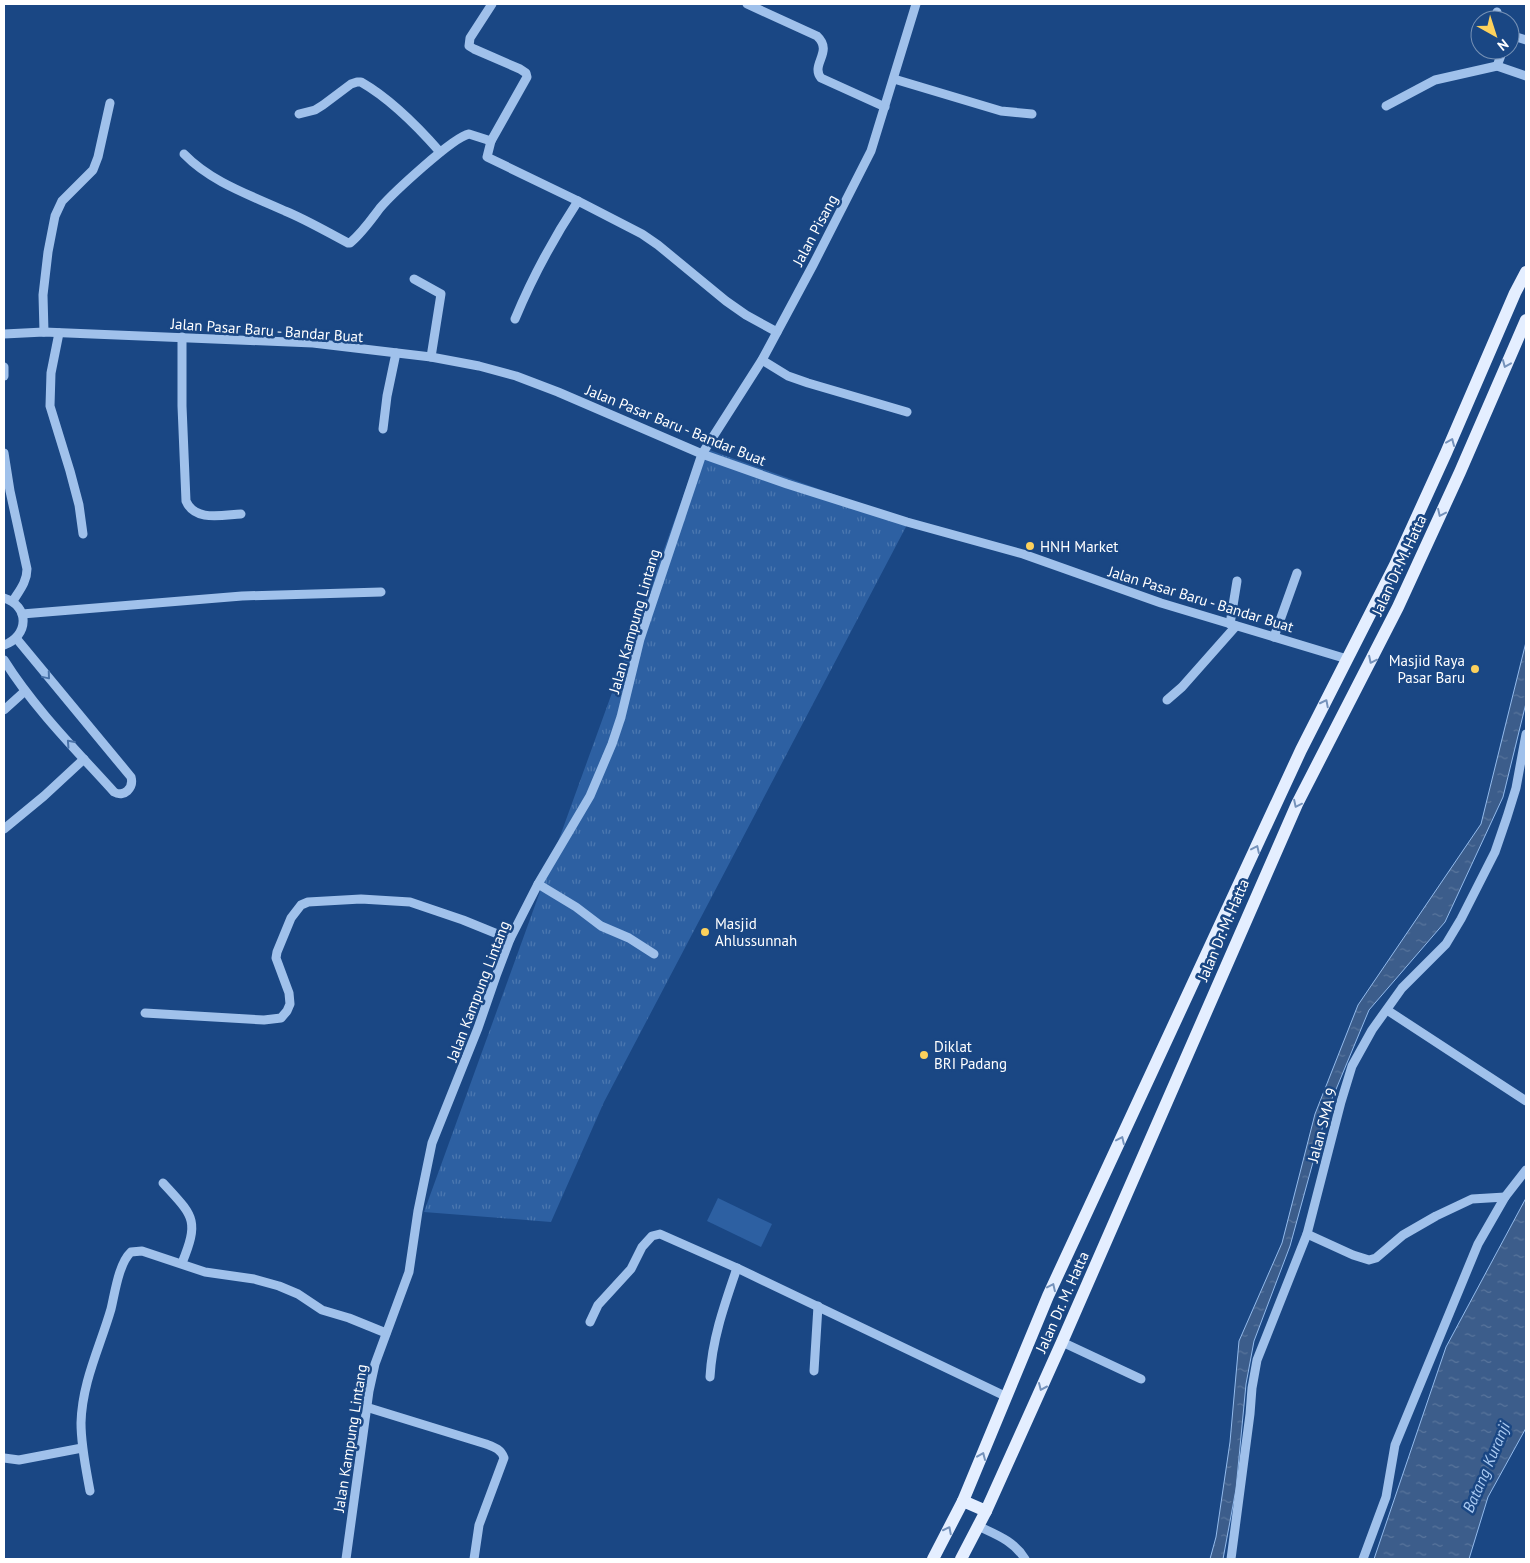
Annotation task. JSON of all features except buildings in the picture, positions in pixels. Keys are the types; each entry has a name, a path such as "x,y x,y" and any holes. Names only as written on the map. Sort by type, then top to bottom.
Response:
{"main road":[{"name":"Jalan Dr. M. Hatta","path":"963,1500 1048,1296 1301,750 1414,525 1498,330 1526,272"},
{"name":"Jalan Dr. M. Hatta","path":"961,1559 986,1511 1062,1342 1297,804 1398,607 1460,472 1526,320"},
{"path":"1240,882 1258,890"},
{"path":"933,1559 963,1500 986,1511"}],"street":[{"path":"492,4 470,38 469,46 474,50 520,69 526,73 527,77 491,141 487,157 642,234 726,301 746,315 777,332"},
{"path":"747,4 817,36 823,44 824,51 817,69 821,78 885,107"},
{"name":"Jalan Pisang","path":"702,454 762,360 871,151 916,4"},
{"path":"1497,66 1499,60"},
{"path":"1386,106 1435,80 1497,66 1526,76"},
{"path":"894,79 1001,111 1032,114"},
{"path":"299,114 315,110 351,84 361,82 402,113 440,152"},
{"path":"44,332 43,295 48,252 55,216 62,201 93,170 98,157 110,102"},
{"path":"184,154 200,168 236,190 286,211 348,243 368,224 392,195 452,142 466,134 491,141"},
{"path":"515,319 529,286 578,201"},
{"path":"414,280 442,294 431,357"},
{"name":"Jalan Pasar Baru - Bandar Buat","path":"4,334 44,332 313,343 431,357 479,366 516,376 558,392 702,454 779,481 907,522 1023,554 1111,586 1347,659"},
{"path":"58,333 51,373 50,406 74,488 83,534"},
{"path":"182,337 182,406 186,501 191,509 202,515 240,514"},
{"path":"383,429 387,396 396,353"},
{"path":"762,360 788,376 907,412"},
{"path":"4,367 4,376"},
{"path":"4,453 10,492 27,569 24,584 13,601"},
{"name":"Jalan Kampung Lintang","path":"346,1559 366,1407 375,1364 409,1272 418,1211 432,1143 510,939 538,884 590,796 612,744 621,717 640,639 702,454"},
{"path":"1274,637 1297,573"},
{"path":"1167,700 1182,687 1233,625 1237,581"},
{"path":"22,614 242,596 381,592"},
{"path":"4,598 13,601 22,614 22,627 16,638 4,645"},
{"path":"4,660 25,691 114,792 123,794 130,789 132,777 16,638"},
{"path":"4,710 25,691"},
{"name":"Jalan SMA 9","path":"1230,1559 1257,1360 1307,1234 1352,1066 1372,1030 1402,988 1446,944 1476,890 1495,852 1507,817 1516,788 1526,734"},
{"path":"4,828 44,796 84,759"},
{"path":"538,884 576,907 601,926 628,938 654,954"},
{"path":"145,1013 264,1020 281,1018 290,1004 289,992 276,958 277,952 291,918 301,906 308,902 361,899 410,902 464,920 510,939"},
{"path":"1387,1010 1526,1101"},
{"path":"1363,1559 1386,1497 1395,1446 1478,1244 1505,1197 1526,1170"},
{"path":"163,1183 189,1212 191,1218 193,1229 182,1263"},
{"path":"1307,1234 1353,1255 1369,1260 1376,1258 1403,1235 1436,1216 1472,1199 1505,1197"},
{"path":"590,1322 598,1305 631,1268 646,1242 652,1236 660,1234 818,1306 1007,1397"},
{"path":"90,1491 82,1448 81,1423 83,1401 89,1373 127,1256 131,1252 136,1250 182,1263 205,1272 254,1279 279,1286 298,1294 322,1310 349,1318 386,1333"},
{"path":"710,1377 712,1356 719,1325 737,1268"},
{"path":"814,1371 818,1306"},
{"path":"1062,1342 1141,1379"},
{"path":"366,1407 486,1444 502,1453 504,1458 479,1525 474,1559"},
{"path":"4,1458 19,1460 82,1448"},
{"path":"978,1526 1006,1539 1015,1546 1025,1559"}],"green space":[{"path":"701,447 909,521 604,1102 551,1222 424,1212"},
{"path":"718,1198 772,1224 761,1247 707,1221"}],"water":[{"path":"1526,642 1526,703 1503,797 1445,922 1369,1010 1327,1111 1290,1246 1254,1341 1246,1384 1236,1489 1223,1559 1210,1559 1216,1537 1230,1442 1239,1341 1282,1243 1315,1114 1358,1005 1481,824"},
{"name":"Batang Kuranji","path":"1526,1198 1526,1428 1488,1497 1469,1559 1374,1559 1446,1347"}],"place":[{"name":"HNH Market","path":"1030,546"},
{"name":"Masjid Raya Pasar Baru","path":"1475,669"},
{"name":"Masjid Ahlussunnah","path":"705,932"},
{"name":"Diklat BRI Padang","path":"924,1055"}]}
